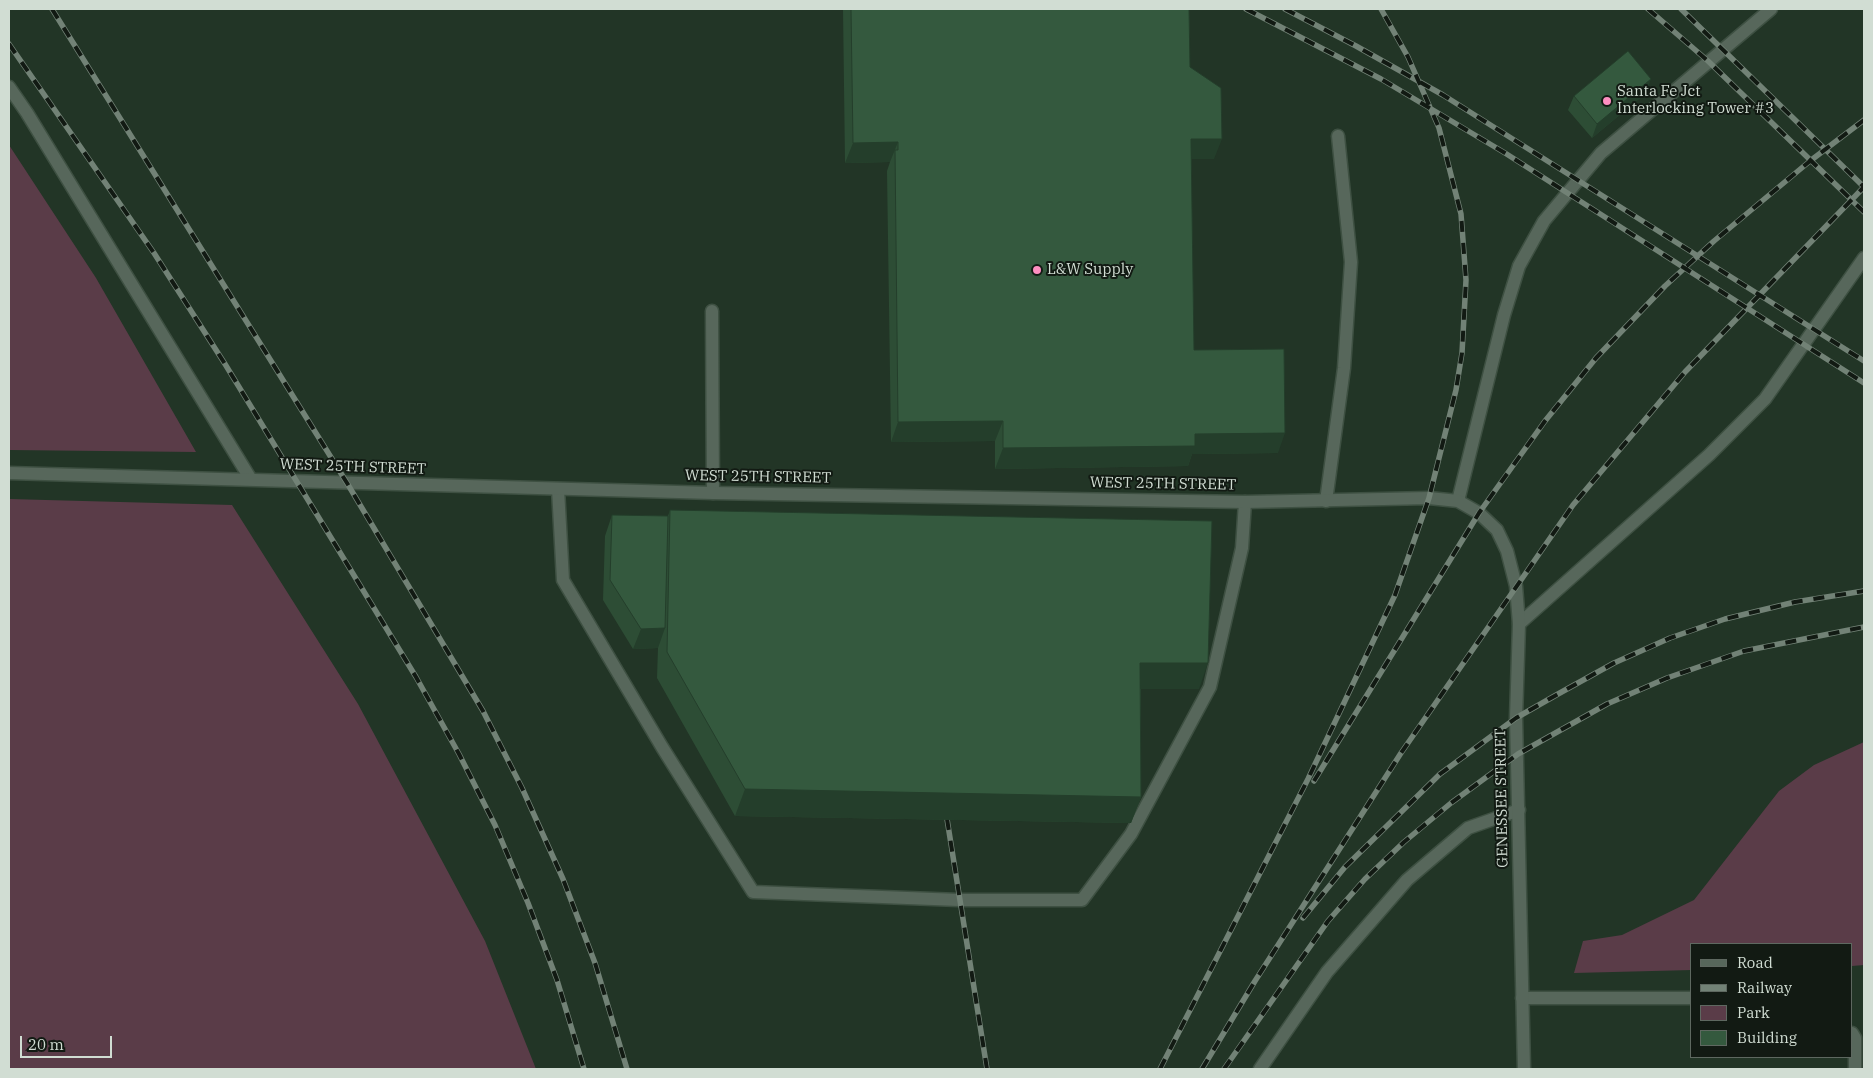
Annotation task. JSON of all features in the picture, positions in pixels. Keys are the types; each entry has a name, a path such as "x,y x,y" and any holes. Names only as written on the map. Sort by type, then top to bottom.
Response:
{"street":[{"path":"1458,501 1504,315 1519,266 1544,221 1601,153 1771,9"},
{"path":"9,87 32,121 250,478"},
{"path":"1326,500 1344,368 1351,262 1338,136"},
{"path":"1519,624 1709,455 1764,400 1864,258"},
{"path":"712,311 713,493"},
{"name":"WEST 25TH STREET","path":"9,473 250,478 713,493 1246,502 1429,498 1458,501 1479,513 1497,530"},
{"path":"558,489 563,580 662,747 753,892 959,900 1082,900 1132,834 1210,687 1242,548 1246,502"},
{"name":"GENESSEE STREET","path":"1497,530 1507,551 1516,586 1519,624 1516,718 1524,1069"},
{"path":"1260,1069 1327,972 1407,880 1468,828 1519,810"},
{"path":"1522,998 1690,998"},
{"path":"1853,1034 1855,1038 1855,1069"}],"green space":[{"path":"9,145 96,278 196,452 9,450"},
{"path":"9,499 232,505 358,704 485,941 536,1069 9,1069"},
{"path":"1864,742 1864,965 1853,966 1853,943 1690,943 1690,970 1574,973 1583,941 1622,935 1694,900 1779,791 1814,765"}],"building":[{"name":"L&W Supply","path":"851,9 1189,9 1190,67 1221,88 1222,139 1191,139 1194,350 1284,349 1285,433 1195,434 1195,446 1003,448 1003,421 898,422 895,150 898,150 898,142 853,143"},
{"name":"Santa Fe Jct Interlocking Tower #3","path":"1628,51 1651,79 1597,124 1574,96"},
{"path":"670,510 1212,521 1208,663 1140,663 1141,797 745,789 667,652"},
{"path":"612,515 668,516 665,628 641,629 610,580"}],"railway":[{"path":"52,9 347,483 483,711 522,788 563,879 595,963 627,1069"},
{"path":"1246,9 1381,79 1505,153 1864,383"},
{"path":"1285,9 1443,95 1864,361"},
{"path":"1160,1069 1308,779 1395,595 1429,498 1456,390 1462,353 1466,280 1461,214 1439,128 1408,57 1381,9"},
{"path":"1648,9 1708,61 1864,212"},
{"path":"1202,1069 1255,981 1401,753 1573,505 1685,372 1864,187 1681,9"},
{"path":"9,44 154,253 225,364 416,677 459,754 495,825 528,903 557,980 584,1069"},
{"path":"1314,781 1479,513 1545,421 1596,358 1665,286 1714,241 1810,161 1864,120"},
{"path":"1303,918 1345,867 1440,774 1516,718 1614,663 1670,638 1725,619 1795,602 1864,591"},
{"path":"1224,1069 1328,921 1365,879 1404,842 1451,803 1518,754 1607,704 1667,678 1744,651 1864,627"},
{"path":"947,819 987,1069"}],"place":[{"name":"Santa Fe Jct Interlocking Tower #3","path":"1607,101"},
{"name":"L&W Supply","path":"1037,270"}]}
